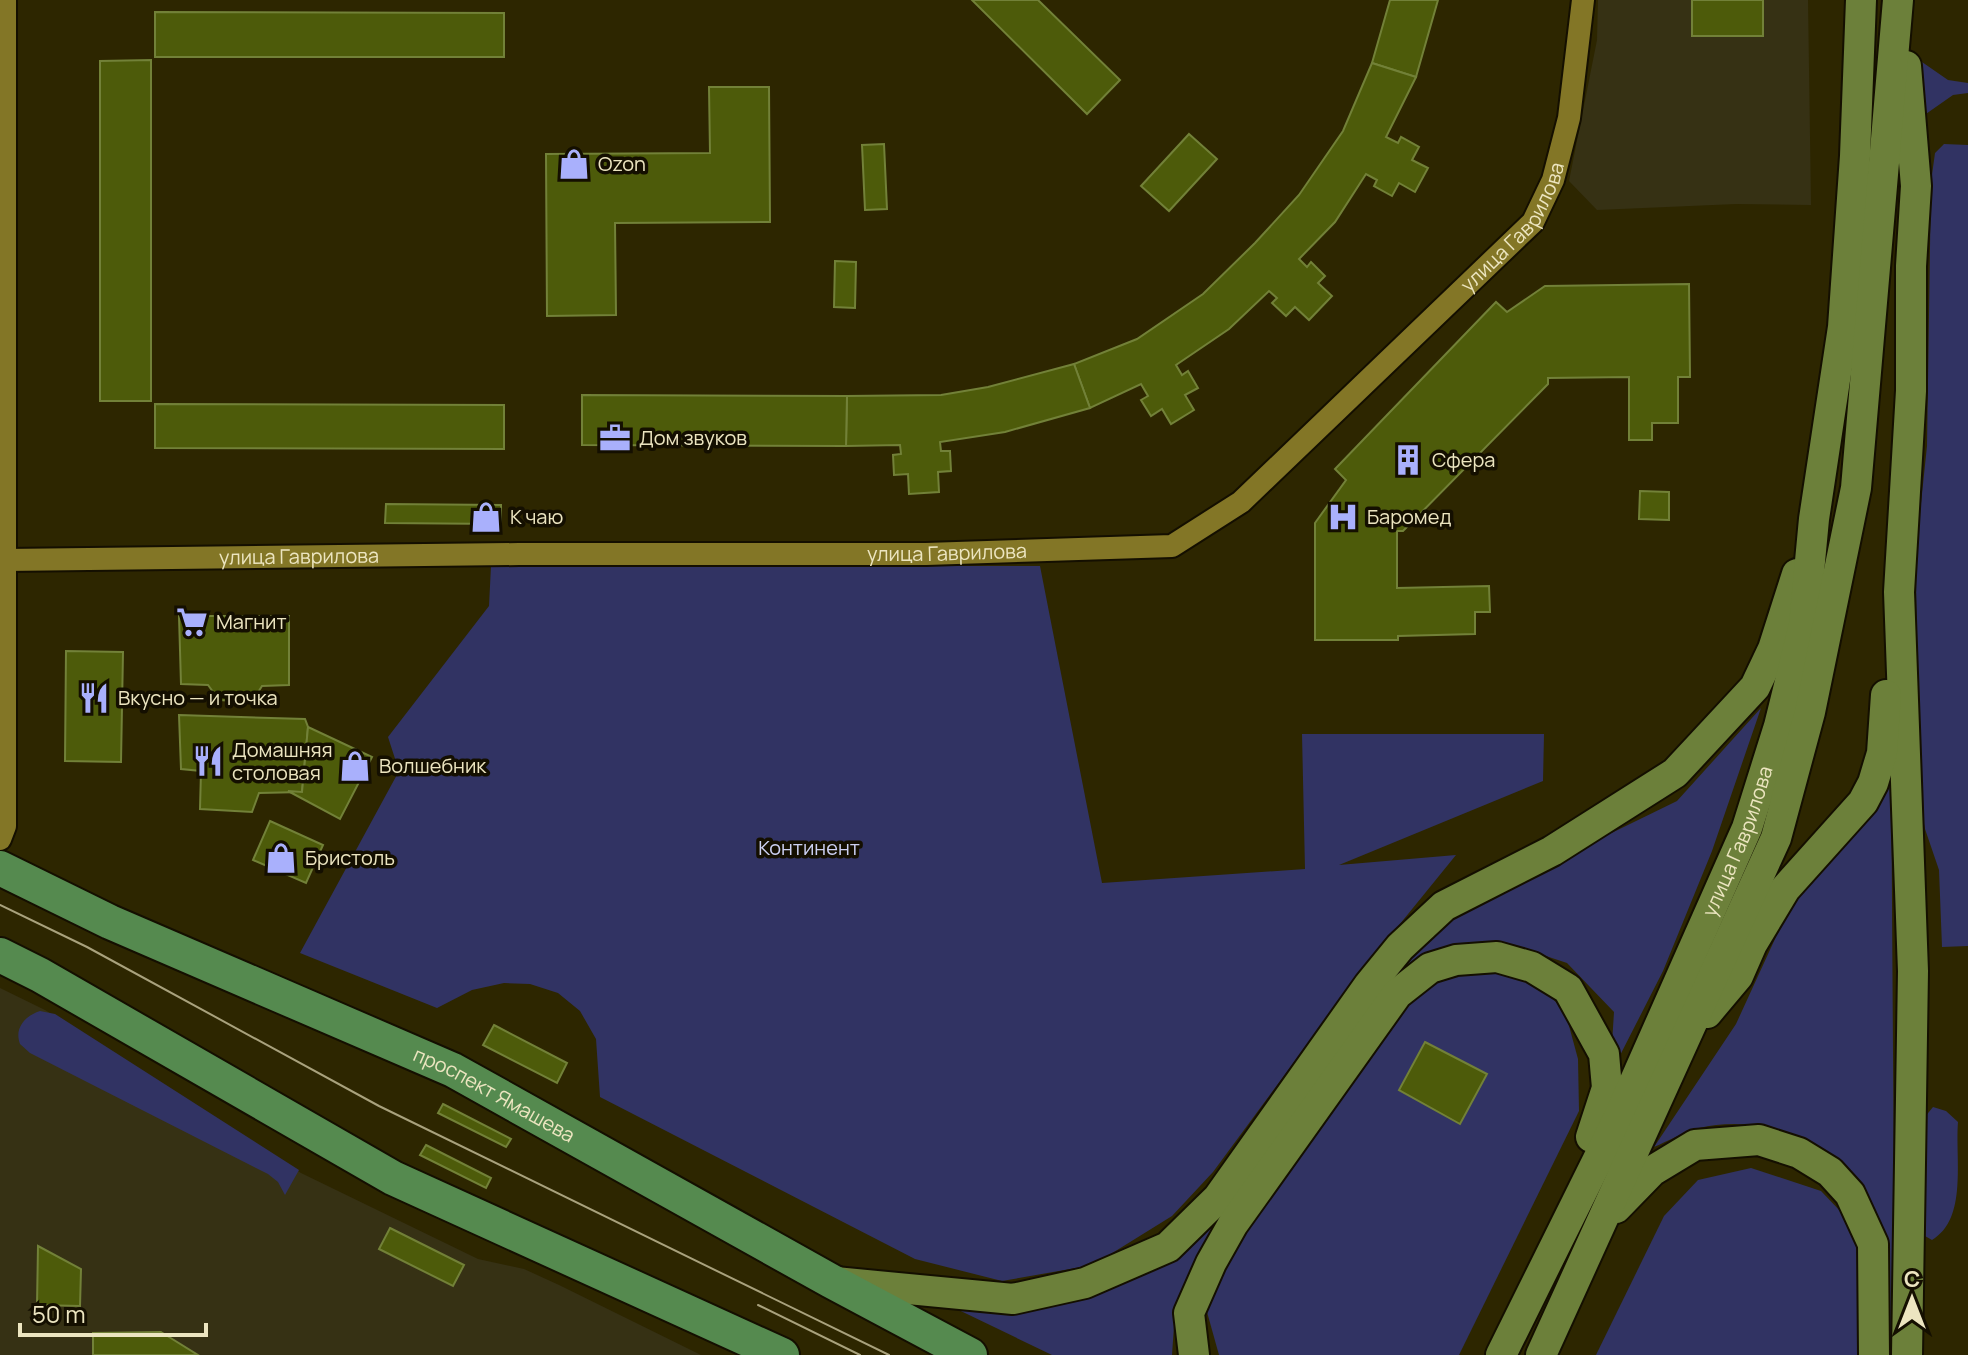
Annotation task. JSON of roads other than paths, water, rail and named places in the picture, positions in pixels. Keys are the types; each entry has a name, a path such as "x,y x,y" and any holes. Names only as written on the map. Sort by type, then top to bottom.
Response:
{"main road":[{"name":"улица Гаврилова","path":"1501,1355 1618,1119 1747,828 1779,726 1804,625 1814,519 1843,327 1855,156 1861,0"},
{"name":"улица Гаврилова","path":"1541,1355 1776,838 1810,712 1856,488 1899,0"},
{"path":"1899,0 1916,186 1911,266 1911,391 1899,592 1913,971 1907,1355"},
{"path":"831,1281 1013,1299 1085,1283 1168,1247 1218,1198 1369,985 1400,947 1444,906 1552,851 1675,773 1755,687 1773,649 1814,519"},
{"path":"1681,1046 1738,976 1752,944 1785,889 1851,818 1873,783 1882,753 1885,666 1899,592"},
{"name":"проспект Ямашева","path":"0,868 110,922 453,1070 970,1355"},
{"path":"0,955 393,1178 782,1355"},
{"path":"1194,1355 1189,1313 1211,1263 1233,1224 1397,994 1430,968 1456,960 1497,957 1532,967 1568,989 1604,1054 1607,1088 1597,1124 1492,1355"},
{"path":"1601,1223 1652,1171 1695,1145 1759,1140 1799,1153 1830,1172 1850,1194 1873,1244 1874,1355"}],"street":[{"path":"0,839 5,826 5,0"},
{"name":"улица Гаврилова","path":"5,560 519,554 926,554 1172,546 1241,502 1533,222 1553,180 1569,118 1583,0"}],"tram line":[{"path":"0,905 87,947 379,1106 889,1355"},
{"path":"758,1305 860,1355"}],"place":[{"name":"Ozon","path":"574,164"},
{"name":"Дом звуков","path":"615,438"},
{"name":"Сфера","path":"1408,460"},
{"name":"К чаю","path":"486,517"},
{"name":"Баромед","path":"1343,517"},
{"name":"Магнит","path":"192,622"},
{"name":"Вкусно — и точка","path":"94,698"},
{"name":"Домашняя столовая","path":"208,761"},
{"name":"Волшебник","path":"355,766"},
{"name":"Бристоль","path":"281,858"}],"park label":[{"name":"Континент","path":"809,848"}]}
